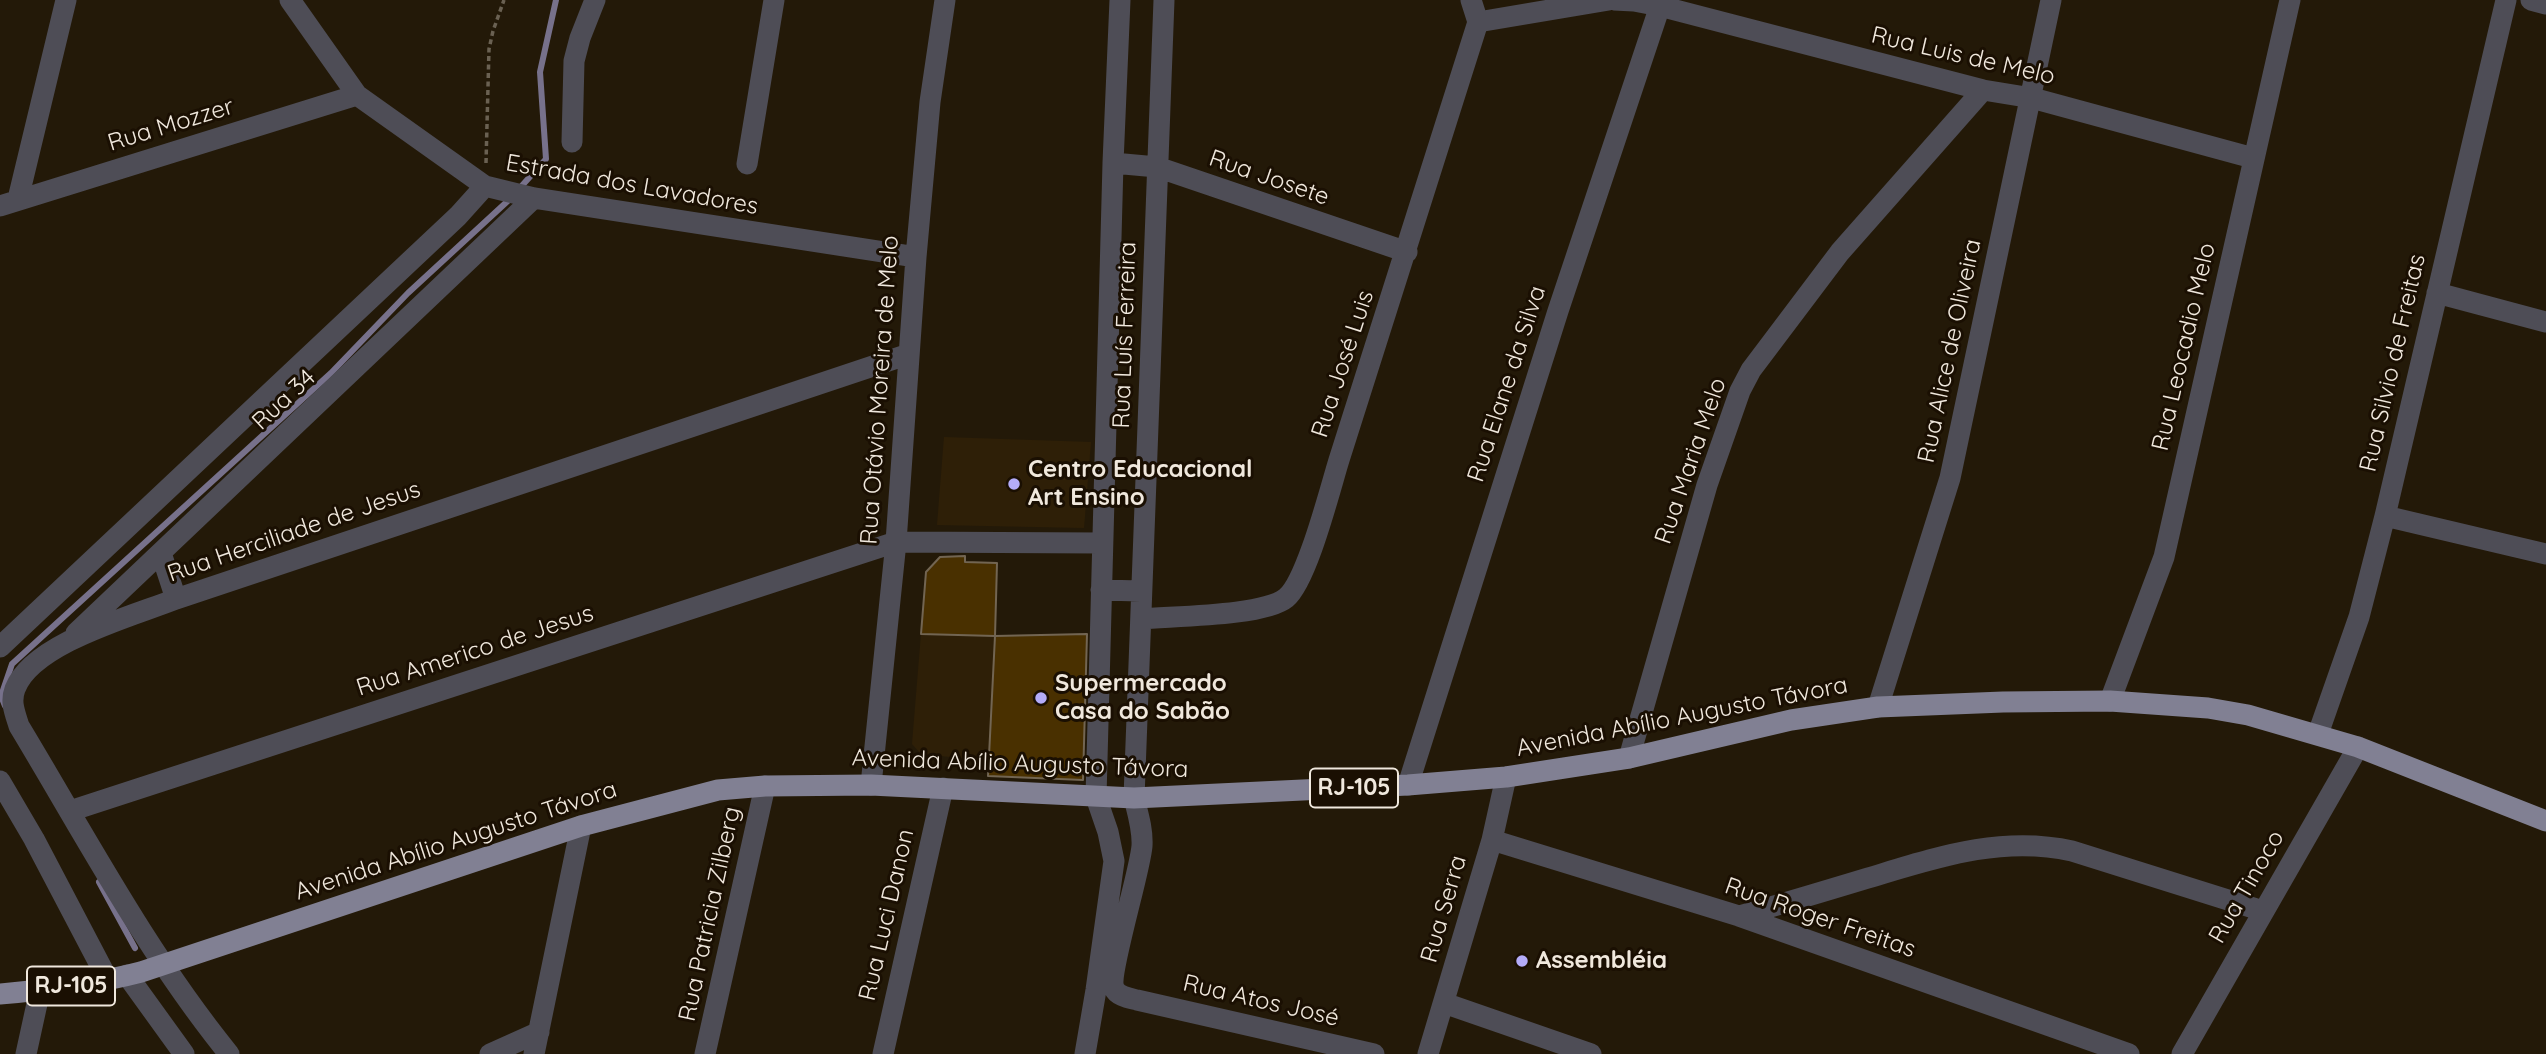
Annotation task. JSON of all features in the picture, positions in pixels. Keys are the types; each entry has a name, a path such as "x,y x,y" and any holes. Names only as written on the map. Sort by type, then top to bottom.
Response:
{"main road":[{"name":"Avenida Abílio Augusto Távora","path":"0,994 40,990 139,972 581,826 695,795 765,786 871,785 1135,798 1408,785 1506,777 1629,758 1791,720 1878,707 2110,701 2208,708 2248,715 2358,747 2546,821"}],"street":[{"path":"9,203 66,0"},
{"name":"Estrada dos Lavadores","path":"290,0 357,95 490,187 528,197 916,257"},
{"path":"572,142 576,50 595,0"},
{"path":"747,164 774,0"},
{"name":"Rua Otávio Moreira de Melo","path":"871,785 896,542 930,102 945,0"},
{"name":"Rua Luís Ferreira","path":"1096,797 1120,0"},
{"name":"Rua Luís Ferreira","path":"1137,1000 1118,993 1113,981 1138,878 1142,844 1135,798 1164,0"},
{"path":"1471,0 1478,22 1611,0 1661,3"},
{"name":"Rua Alice de Oliveira","path":"1878,707 1950,478 2051,0"},
{"name":"Rua Leocadio Melo","path":"2110,701 2164,557 2290,0"},
{"name":"Rua Silvio de Freitas","path":"2318,734 2359,617 2385,516 2506,0"},
{"path":"2531,0 2546,4"},
{"name":"Rua Luis de Melo","path":"1661,3 1983,90 2032,98 2253,158"},
{"name":"Rua Elane da Silva","path":"1408,785 1558,311 1661,3"},
{"name":"Rua José Luis","path":"1141,619 1253,609 1277,604 1295,587 1309,552 1478,22"},
{"name":"Rua Maria Melo","path":"1629,758 1707,485 1740,391 1751,370 1840,252 1983,90"},
{"name":"Rua Mozzer","path":"9,203 357,95"},
{"name":"Rua Josete","path":"1113,163 1157,167 1406,252"},
{"path":"0,647 490,187"},
{"name":"Rua 34","path":"70,640 528,197"},
{"path":"2437,293 2546,322"},
{"name":"Rua Herciliade de Jesus","path":"139,972 70,811 19,726 12,704 14,691 21,676 39,658 70,640 176,599 909,354"},
{"path":"2385,516 2546,554"},
{"name":"Rua Americo de Jesus","path":"70,811 896,542 1102,543"},
{"path":"161,553 176,599"},
{"path":"1101,590 1142,591"},
{"name":"Rua Tinoco","path":"2182,1054 2358,747"},
{"name":"Rua Serra","path":"1428,1054 1492,840 1506,777"},
{"path":"0,781 34,839 139,972 184,1054"},
{"name":"Rua Patricia Zilberg","path":"705,1054 765,786"},
{"name":"Rua Luci Danon","path":"883,1054 943,788"},
{"path":"1085,1054 1114,860 1096,797"},
{"path":"534,1054 581,826"},
{"name":"Rua Roger Freitas","path":"1492,840 1739,916 2129,1054"},
{"path":"1739,916 1931,859 2001,845 2050,846 2072,851 2263,911"},
{"path":"139,972 195,1012 229,1054"},
{"path":"26,1054 40,990"},
{"name":"Rua Atos José","path":"1137,1000 1374,1054"},
{"path":"1444,1003 1591,1054"},
{"path":"490,1054 539,1032"}],"path":[{"path":"490,187 489,49 492,31 504,0"}],"shaded area":[{"name":"Centro Educacional Art Ensino","path":"944,437 1091,442 1084,528 937,525"},
{"path":"921,634 995,636 989,761 921,754 912,744"}],"building":[{"path":"965,556 965,562 997,563 995,636 921,634 926,572 940,557"},
{"name":"Supermercado Casa do Sabão","path":"1087,634 1083,780 988,776 995,636"}],"waterway":[{"path":"518,190 546,159 540,72 556,0"},
{"path":"5,706 1,696 12,664 331,373 408,293 511,198"},
{"path":"99,882 135,948"}],"place":[{"name":"Centro Educacional Art Ensino","path":"1014,484"},
{"name":"Supermercado Casa do Sabão","path":"1041,698"},
{"name":"Assembléia","path":"1522,961"}]}
